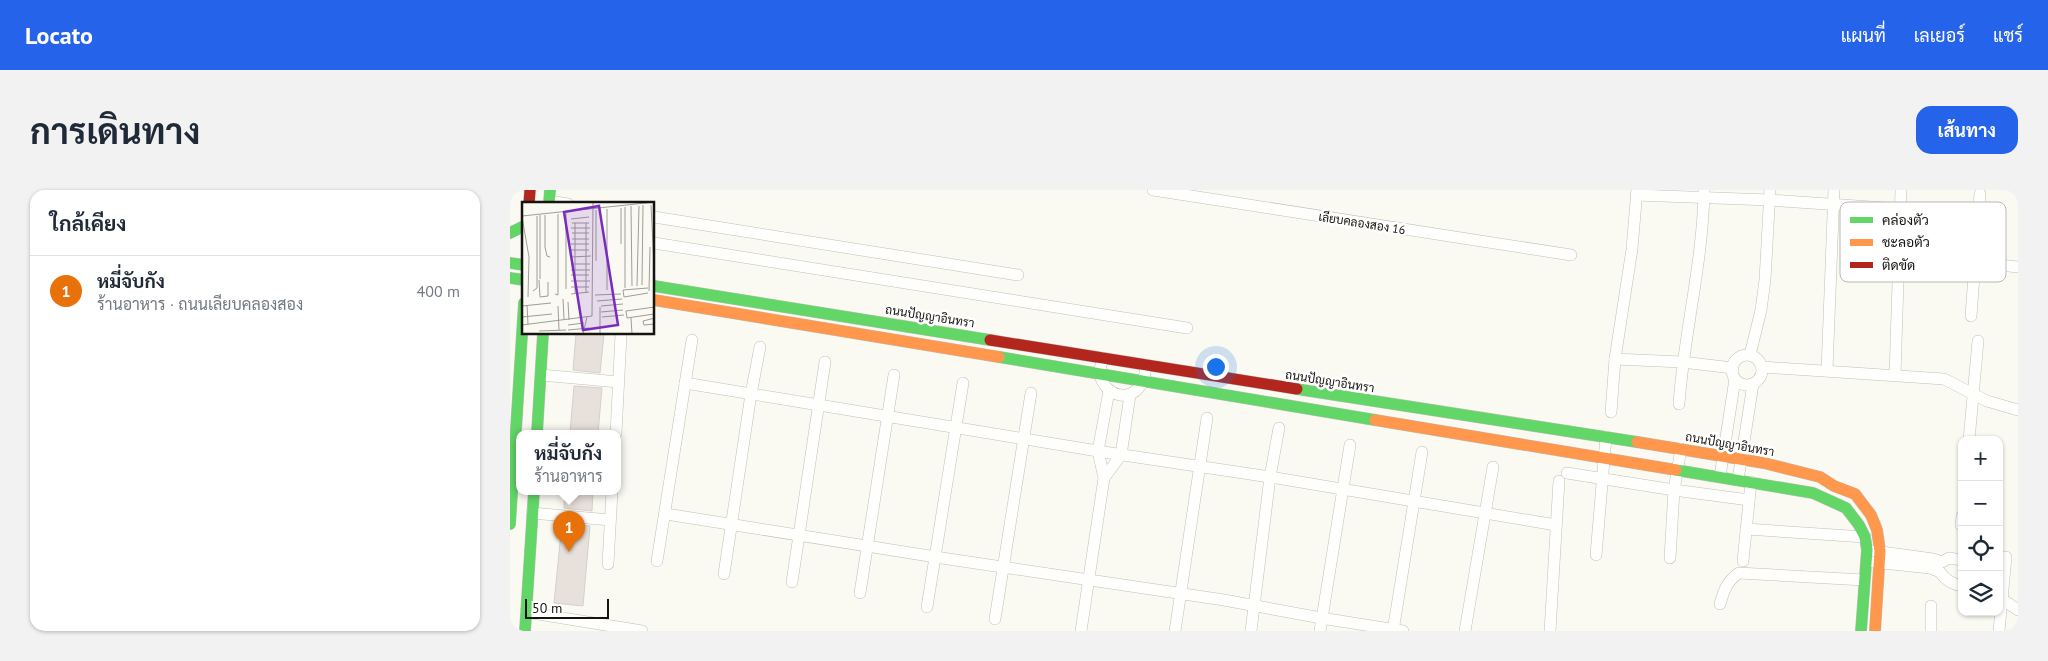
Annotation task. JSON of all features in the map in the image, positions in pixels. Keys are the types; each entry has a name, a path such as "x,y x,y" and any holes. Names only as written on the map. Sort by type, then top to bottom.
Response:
{"street":[{"name":"เลียบคลองสอง 16","path":"1153,190 1570,255"},
{"path":"1827,370 1834,190"},
{"path":"1611,412 1615,359 1628,277 1636,193 1770,195 1840,204"},
{"path":"1678,404 1682,362 1698,268 1704,193"},
{"path":"1979,202 1980,194"},
{"path":"1750,355 1761,310 1765,280 1770,195"},
{"path":"550,198 562,202"},
{"path":"655,217 1018,275"},
{"path":"510,234 522,227"},
{"path":"655,243 1187,328"},
{"path":"1894,374 1897,282"},
{"path":"1971,316 1973,282"},
{"name":"ถนนปัญญาอินทรา","path":"655,286 1681,449 1742,459 1820,477 1834,486 1855,494 1871,516 1880,540 1875,631"},
{"path":"655,300 1813,493 1846,508 1859,525 1865,537 1867,556 1860,631"},
{"path":"510,524 515,367 522,317"},
{"path":"538,430 543,335"},
{"path":"616,430 622,335"},
{"path":"657,562 692,340"},
{"path":"1969,436 1978,341"},
{"path":"724,574 751,394 760,347"},
{"path":"1615,359 1682,362 1734,373 1744,385 1753,384 1761,377 1762,368 1758,359 1750,355 1742,356 1736,361 1734,373 1720,476"},
{"path":"1103,358 1100,374 1109,391 1119,396 1130,395"},
{"path":"792,582 825,362"},
{"path":"1104,478 1121,455 1130,395 1143,382 1146,365"},
{"path":"1762,368 1827,370 1944,378 1987,401 2018,410"},
{"path":"541,375 619,382"},
{"path":"860,593 894,375"},
{"path":"685,383 1556,525"},
{"path":"928,607 963,383"},
{"path":"1738,480 1753,384"},
{"path":"1081,631 1104,478 1098,451 1109,391"},
{"path":"995,619 1031,392"},
{"path":"1176,631 1207,418"},
{"path":"1251,631 1278,428"},
{"path":"1596,555 1601,478 1606,437"},
{"path":"1320,631 1350,445"},
{"path":"1670,558 1674,490 1681,449"},
{"path":"666,514 1181,594 1396,630 1422,452"},
{"path":"1465,631 1493,467"},
{"path":"1550,631 1556,525 1563,477 1601,478 1749,500"},
{"path":"1743,561 1751,482"},
{"path":"525,631 534,495"},
{"path":"608,564 612,495"},
{"path":"532,513 610,520"},
{"path":"1746,529 1865,537"},
{"path":"1867,556 1933,559 1941,567 1944,578 1958,586"},
{"path":"2003,582 2006,557"},
{"path":"1941,567 1949,558 1958,559"},
{"path":"1720,604 1730,578 1739,573 1864,580"},
{"path":"2003,599 2018,610"},
{"path":"1931,606 1931,631"},
{"path":"526,612 642,631"},
{"path":"1999,631 2000,616"}],"building":[{"path":"576,335 604,335 600,373 573,370"},
{"path":"574,386 602,388 598,430 570,430"},
{"path":"565,495 593,495 592,511 564,508"},
{"path":"562,523 590,526 583,606 554,603"}],"traffic: fast":[{"path":"549,202 550,190"},
{"path":"510,233 522,227"},
{"path":"510,263 522,265"},
{"path":"510,278 522,280"},
{"path":"655,286 990,340"},
{"path":"510,524 522,335"},
{"path":"537,430 543,335"},
{"path":"999,357 1375,420"},
{"path":"1297,389 1637,442"},
{"path":"1676,470 1813,493 1846,508 1859,525 1865,537 1867,550 1861,631"},
{"path":"525,631 534,495"}],"traffic: slow":[{"path":"655,300 999,357"},
{"path":"1375,420 1676,470"},
{"path":"1637,442 1764,463 1820,477 1834,486 1855,494 1871,515 1877,530 1880,551 1875,631"}],"traffic: jam":[{"path":"529,202 530,190"},
{"path":"990,340 1297,389"}],"place":[{"name":"หมี่จับกัง","path":"569,552"}]}
